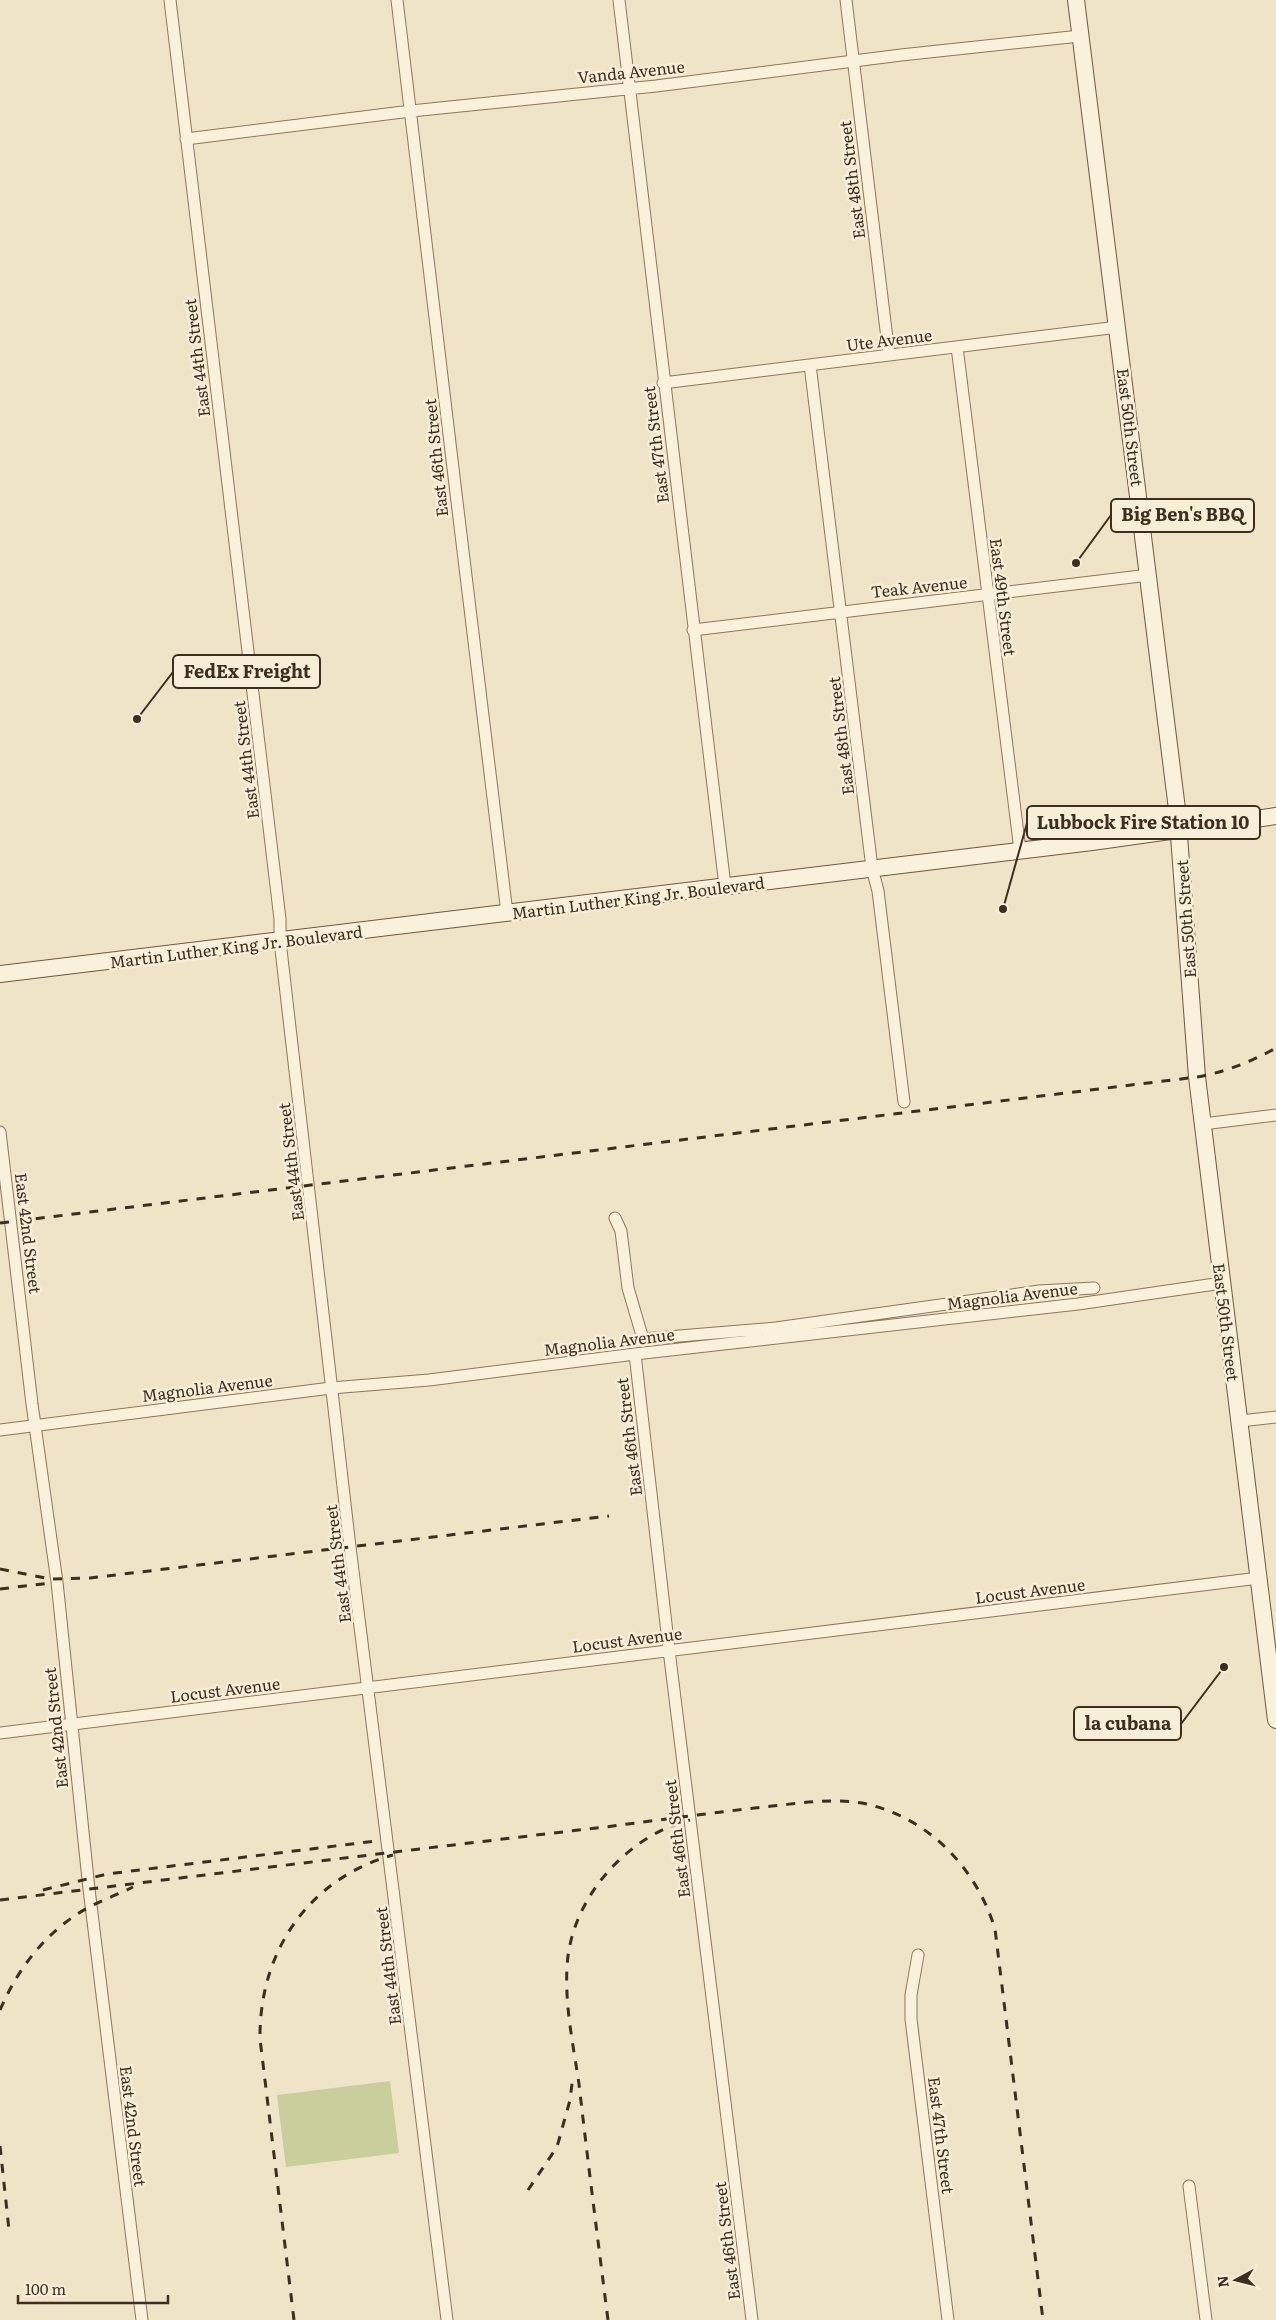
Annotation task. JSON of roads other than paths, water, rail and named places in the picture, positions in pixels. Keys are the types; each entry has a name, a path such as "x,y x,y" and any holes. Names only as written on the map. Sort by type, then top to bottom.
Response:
{"main road":[{"name":"East 50th Street","path":"1076,0 1149,575 1178,831 1194,1038 1203,1124 1276,1720"},
{"name":"Martin Luther King Jr. Boulevard","path":"0,974 1178,831 1276,816"}],"street":[{"name":"East 44th Street","path":"170,0 280,919 280,941 331,1388 447,2320"},
{"name":"East 46th Street","path":"397,0 507,912"},
{"name":"East 47th Street","path":"619,0 725,886"},
{"name":"East 48th Street","path":"846,0 889,355"},
{"name":"Vanda Avenue","path":"186,139 411,111 630,88 1080,36"},
{"name":"Ute Avenue","path":"664,383 1118,327"},
{"name":"East 49th Street","path":"957,347 1020,850"},
{"name":"East 48th Street","path":"810,365 872,868 878,891 904,1102"},
{"name":"Teak Avenue","path":"693,630 1149,575"},
{"path":"1203,1124 1276,1115"},
{"name":"East 42nd Street","path":"0,1132 35,1425 57,1582 70,1725 142,2320"},
{"path":"615,1218 623,1244 628,1288 643,1339 776,1328 1039,1291 1094,1288"},
{"name":"Magnolia Avenue","path":"0,1430 331,1388 429,1380 635,1354 1078,1304 1222,1283"},
{"name":"East 46th Street","path":"635,1354 669,1650 752,2320"},
{"path":"1240,1422 1276,1417"},
{"name":"Locust Avenue","path":"0,1733 1259,1578"},
{"name":"East 47th Street","path":"918,1955 911,1995 911,2019 948,2320"},
{"path":"1189,2186 1206,2320"}],"railway":[{"path":"0,1223 1197,1077 1238,1066 1276,1048"},
{"path":"0,1569 51,1579 90,1578 609,1516"},
{"path":"0,1589 50,1583"},
{"path":"0,1900 806,1802 862,1803 886,1810 908,1819 928,1832 962,1865 986,1906 995,1929 1043,2320"},
{"path":"608,2320 579,2084 569,2020 568,1956 573,1933 582,1911 594,1890 609,1870 646,1839 690,1820"},
{"path":"43,1890 107,1874 376,1841"},
{"path":"294,2320 260,2039 262,2007 268,1977 279,1949 294,1923 313,1901 336,1882 363,1866 393,1855"},
{"path":"0,2010 16,1978 48,1937 91,1906 133,1887"},
{"path":"528,2190 557,2147 570,2100 573,2076"},
{"path":"0,2146 9,2230"}],"place":[{"name":"Big Ben's BBQ","path":"1076,563"},
{"name":"FedEx Freight","path":"137,719"},
{"name":"Lubbock Fire Station 10","path":"1003,909"},
{"name":"la cubana","path":"1224,1667"}]}
